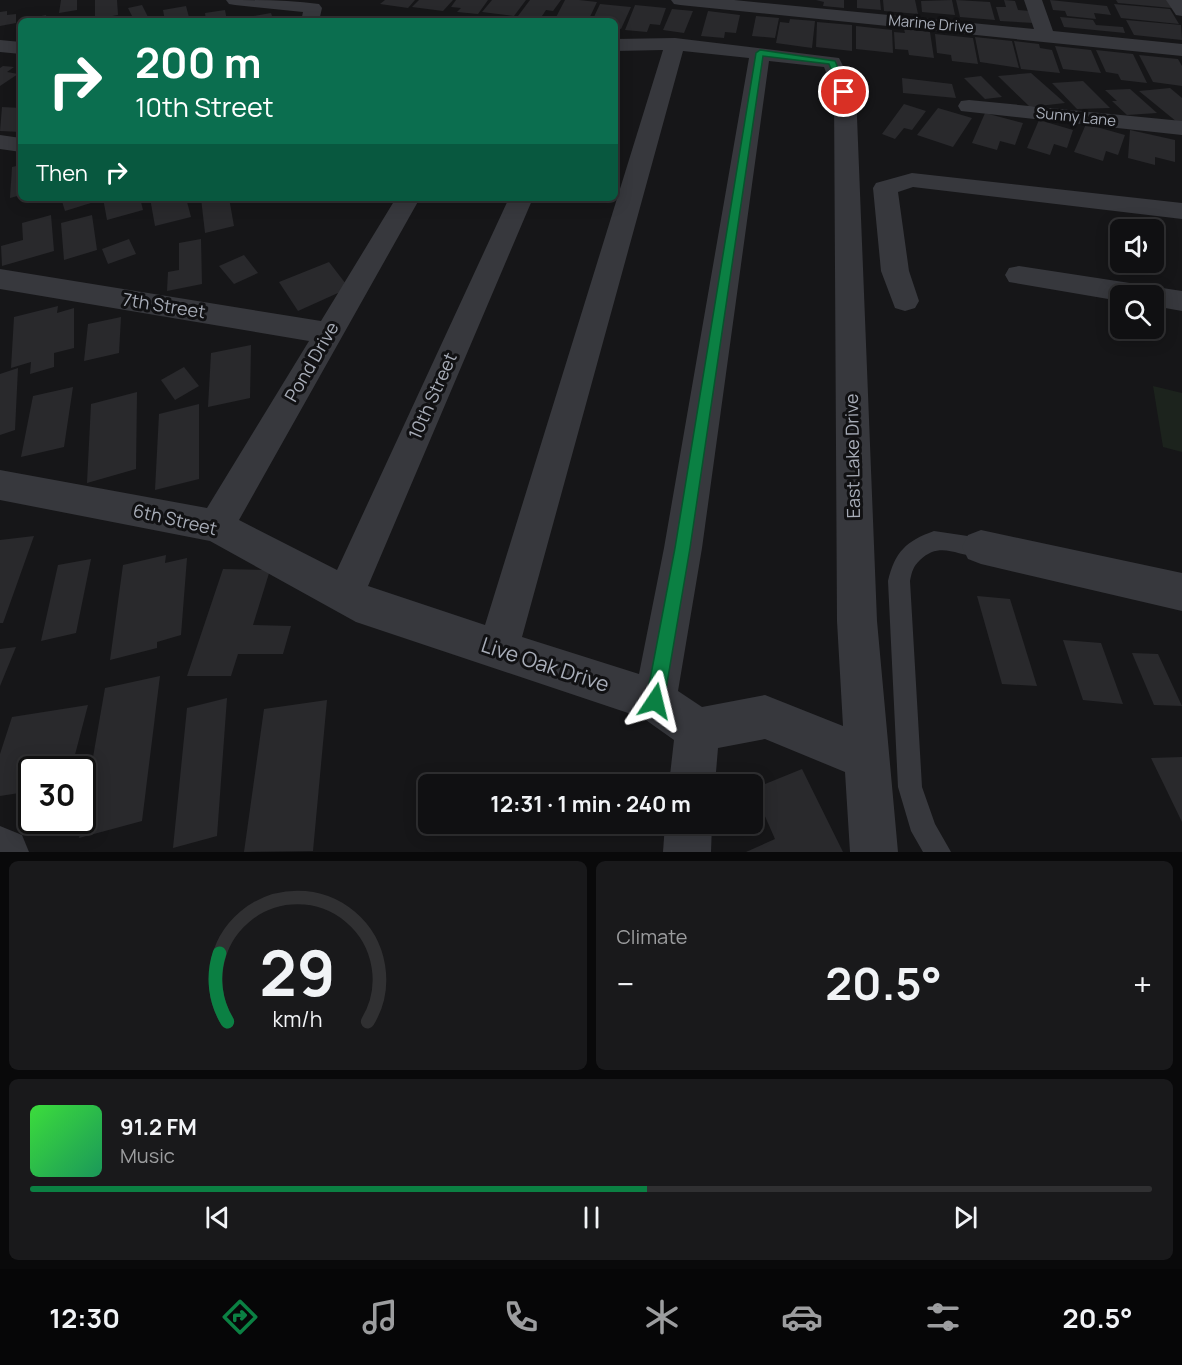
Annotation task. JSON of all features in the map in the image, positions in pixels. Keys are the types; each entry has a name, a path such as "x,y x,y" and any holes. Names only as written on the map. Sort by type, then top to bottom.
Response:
{"street":[{"path":"235,0 311,14"},
{"name":"Marine Drive","path":"680,0 1045,34 1182,50"},
{"path":"1033,0 1045,34"},
{"path":"1175,0 1182,11"},
{"path":"618,45 675,44 760,53 683,548 655,701"},
{"path":"498,650 675,44"},
{"path":"0,46 18,48"},
{"name":"East Lake Drive","path":"760,53 832,62 844,92 857,621 874,852"},
{"name":"Sunny Lane","path":"969,106 1182,128"},
{"path":"0,142 18,145"},
{"path":"905,301 895,271 885,188 894,185 912,180 1182,211"},
{"name":"Pond Drive","path":"216,526 406,201"},
{"name":"10th Street","path":"358,601 520,201"},
{"path":"1019,275 1110,290"},
{"name":"7th Street","path":"0,279 328,333"},
{"path":"1164,298 1182,301"},
{"name":"6th Street","path":"0,485 216,526 358,601"},
{"path":"981,546 1182,592"},
{"name":"Live Oak Drive","path":"358,601 655,701 697,730"},
{"path":"693,774 697,730 765,717 866,758"},
{"path":"687,852 689,834"},
{"path":"0,850 5,852"}],"lane":[{"path":"938,852 924,831 910,787 899,581 903,563 919,548 934,540 981,546"}],"shaded area":[{"path":"1153,386 1182,393 1182,452 1163,447"}],"building":[{"path":"61,0 77,0 77,10 59,13"},
{"path":"95,0 117,0 118,15 95,18"},
{"path":"385,0 415,0 408,8 380,4"},
{"path":"419,0 453,0 443,11 412,7"},
{"path":"456,0 488,0 478,14 457,12 461,8 451,7"},
{"path":"492,0 526,0 514,16 482,12"},
{"path":"530,0 561,0 553,11 546,10 541,18 518,16"},
{"path":"565,0 597,2 589,18 556,18"},
{"path":"816,0 844,0 844,8 823,6 824,2"},
{"path":"857,0 880,0 881,10 857,8"},
{"path":"883,0 915,0 918,14 884,11"},
{"path":"952,0 955,15 922,12 921,1"},
{"path":"956,0 990,2 995,20 960,17"},
{"path":"1004,0 1015,1 1018,10 1029,11 1034,23 1000,21 996,7 1006,7"},
{"path":"1050,0 1107,6 1111,15 1094,13 1096,19 1067,16 1065,11 1053,10"},
{"path":"1116,0 1167,0 1172,8 1118,3"},
{"path":"600,4 631,7 621,29 618,28 618,18 593,18"},
{"path":"1114,4 1170,9 1179,24 1121,18"},
{"path":"142,5 148,17 133,18 128,8"},
{"path":"635,5 666,8 660,25 650,24 647,32 625,30"},
{"path":"186,6 189,18 164,18 163,10"},
{"path":"672,9 693,11 684,33 663,30"},
{"path":"225,10 226,18 206,18 205,13"},
{"path":"7,11 7,15 16,14 16,23 0,26 0,12"},
{"path":"708,11 740,15 736,33 725,32 724,38 701,36"},
{"path":"271,13 272,16 260,18 242,18"},
{"path":"756,16 779,18 775,38 752,36"},
{"path":"1060,17 1093,20 1096,25 1123,27 1125,33 1064,27"},
{"path":"790,19 815,21 812,48 776,43 780,22 789,23"},
{"path":"1126,20 1181,25 1182,40 1134,35"},
{"path":"817,22 852,25 852,51 816,47"},
{"path":"856,26 892,30 893,53 856,49"},
{"path":"904,29 930,32 934,58 909,55 908,50 895,49 894,32 905,33"},
{"path":"935,34 973,38 978,64 952,61 951,55 937,53"},
{"path":"975,37 1012,41 1019,68 980,62"},
{"path":"1014,41 1039,44 1040,48 1052,50 1060,73 1021,69"},
{"path":"1055,46 1091,50 1101,73 1063,69"},
{"path":"1096,50 1133,54 1147,83 1121,80 1118,74 1106,72"},
{"path":"1139,55 1178,59 1182,66 1182,86 1153,82"},
{"path":"14,67 7,72 18,74 0,86 0,68"},
{"path":"1031,73 1065,103 1030,107 998,76"},
{"path":"981,76 1002,97 985,99 964,78"},
{"path":"902,78 952,84 956,98 903,93"},
{"path":"1083,81 1110,108 1077,109 1052,83"},
{"path":"1170,88 1182,98 1182,121 1177,122 1139,91"},
{"path":"1130,89 1157,113 1127,115 1112,101 1117,101 1105,90"},
{"path":"904,104 926,111 912,130 904,128 895,139 882,134"},
{"path":"2,107 18,108 18,132 0,131"},
{"path":"938,108 972,118 953,147 917,135"},
{"path":"985,113 1023,123 1015,145 1000,141 997,150 972,143"},
{"path":"1039,120 1073,130 1067,148 1054,144 1050,155 1027,148"},
{"path":"1086,124 1125,135 1118,155 1106,151 1103,161 1074,152"},
{"path":"1130,130 1175,140 1175,162 1155,157 1155,165 1128,158"},
{"path":"18,166 18,196 10,198 12,167"},
{"path":"62,201 94,201 94,202 65,211"},
{"path":"104,201 141,201 143,210 107,220"},
{"path":"151,201 187,201 191,217 155,226"},
{"path":"201,201 230,201 234,226 205,233"},
{"path":"51,215 54,251 2,266 1,246 23,240 22,223"},
{"path":"92,215 97,250 64,260 61,223"},
{"path":"129,239 136,254 108,264 102,249"},
{"path":"201,239 202,284 167,291 168,272 179,270 179,243"},
{"path":"244,255 258,273 234,284 219,266"},
{"path":"329,262 349,288 298,311 279,282"},
{"path":"58,306 57,313 74,308 74,348 54,353 54,367 30,374 31,362 11,368 14,317"},
{"path":"121,317 119,353 84,361 88,324"},
{"path":"251,345 250,398 208,407 211,353"},
{"path":"184,367 199,386 175,400 161,380"},
{"path":"18,368 15,430 0,435 0,374"},
{"path":"73,387 64,447 21,457 33,396"},
{"path":"137,392 136,469 87,483 91,404"},
{"path":"199,404 199,479 155,490 159,414"},
{"path":"34,536 3,623 0,623 0,540"},
{"path":"166,555 165,563 187,558 181,635 157,642 157,648 110,660 123,565"},
{"path":"91,559 76,633 41,641 58,565"},
{"path":"223,569 270,570 253,625 291,626 283,654 238,654 231,676 187,676"},
{"path":"977,596 1010,599 1037,686 1002,684"},
{"path":"1063,640 1101,643 1123,704 1083,700"},
{"path":"16,647 0,686 0,649"},
{"path":"1132,653 1158,654 1182,706 1154,705"},
{"path":"160,676 142,821 96,833 96,756 93,756 105,688"},
{"path":"227,698 217,836 173,848 187,708"},
{"path":"327,700 313,851 244,852 264,709"},
{"path":"88,705 75,756 18,756 18,793 0,796 0,754 12,717"},
{"path":"1182,757 1182,822 1151,758"},
{"path":"802,769 843,852 746,852 775,839 763,812 763,785"},
{"path":"80,834 94,834 79,838"}],"route":[{"path":"655,701 683,548 760,53 832,62 844,92"}]}
